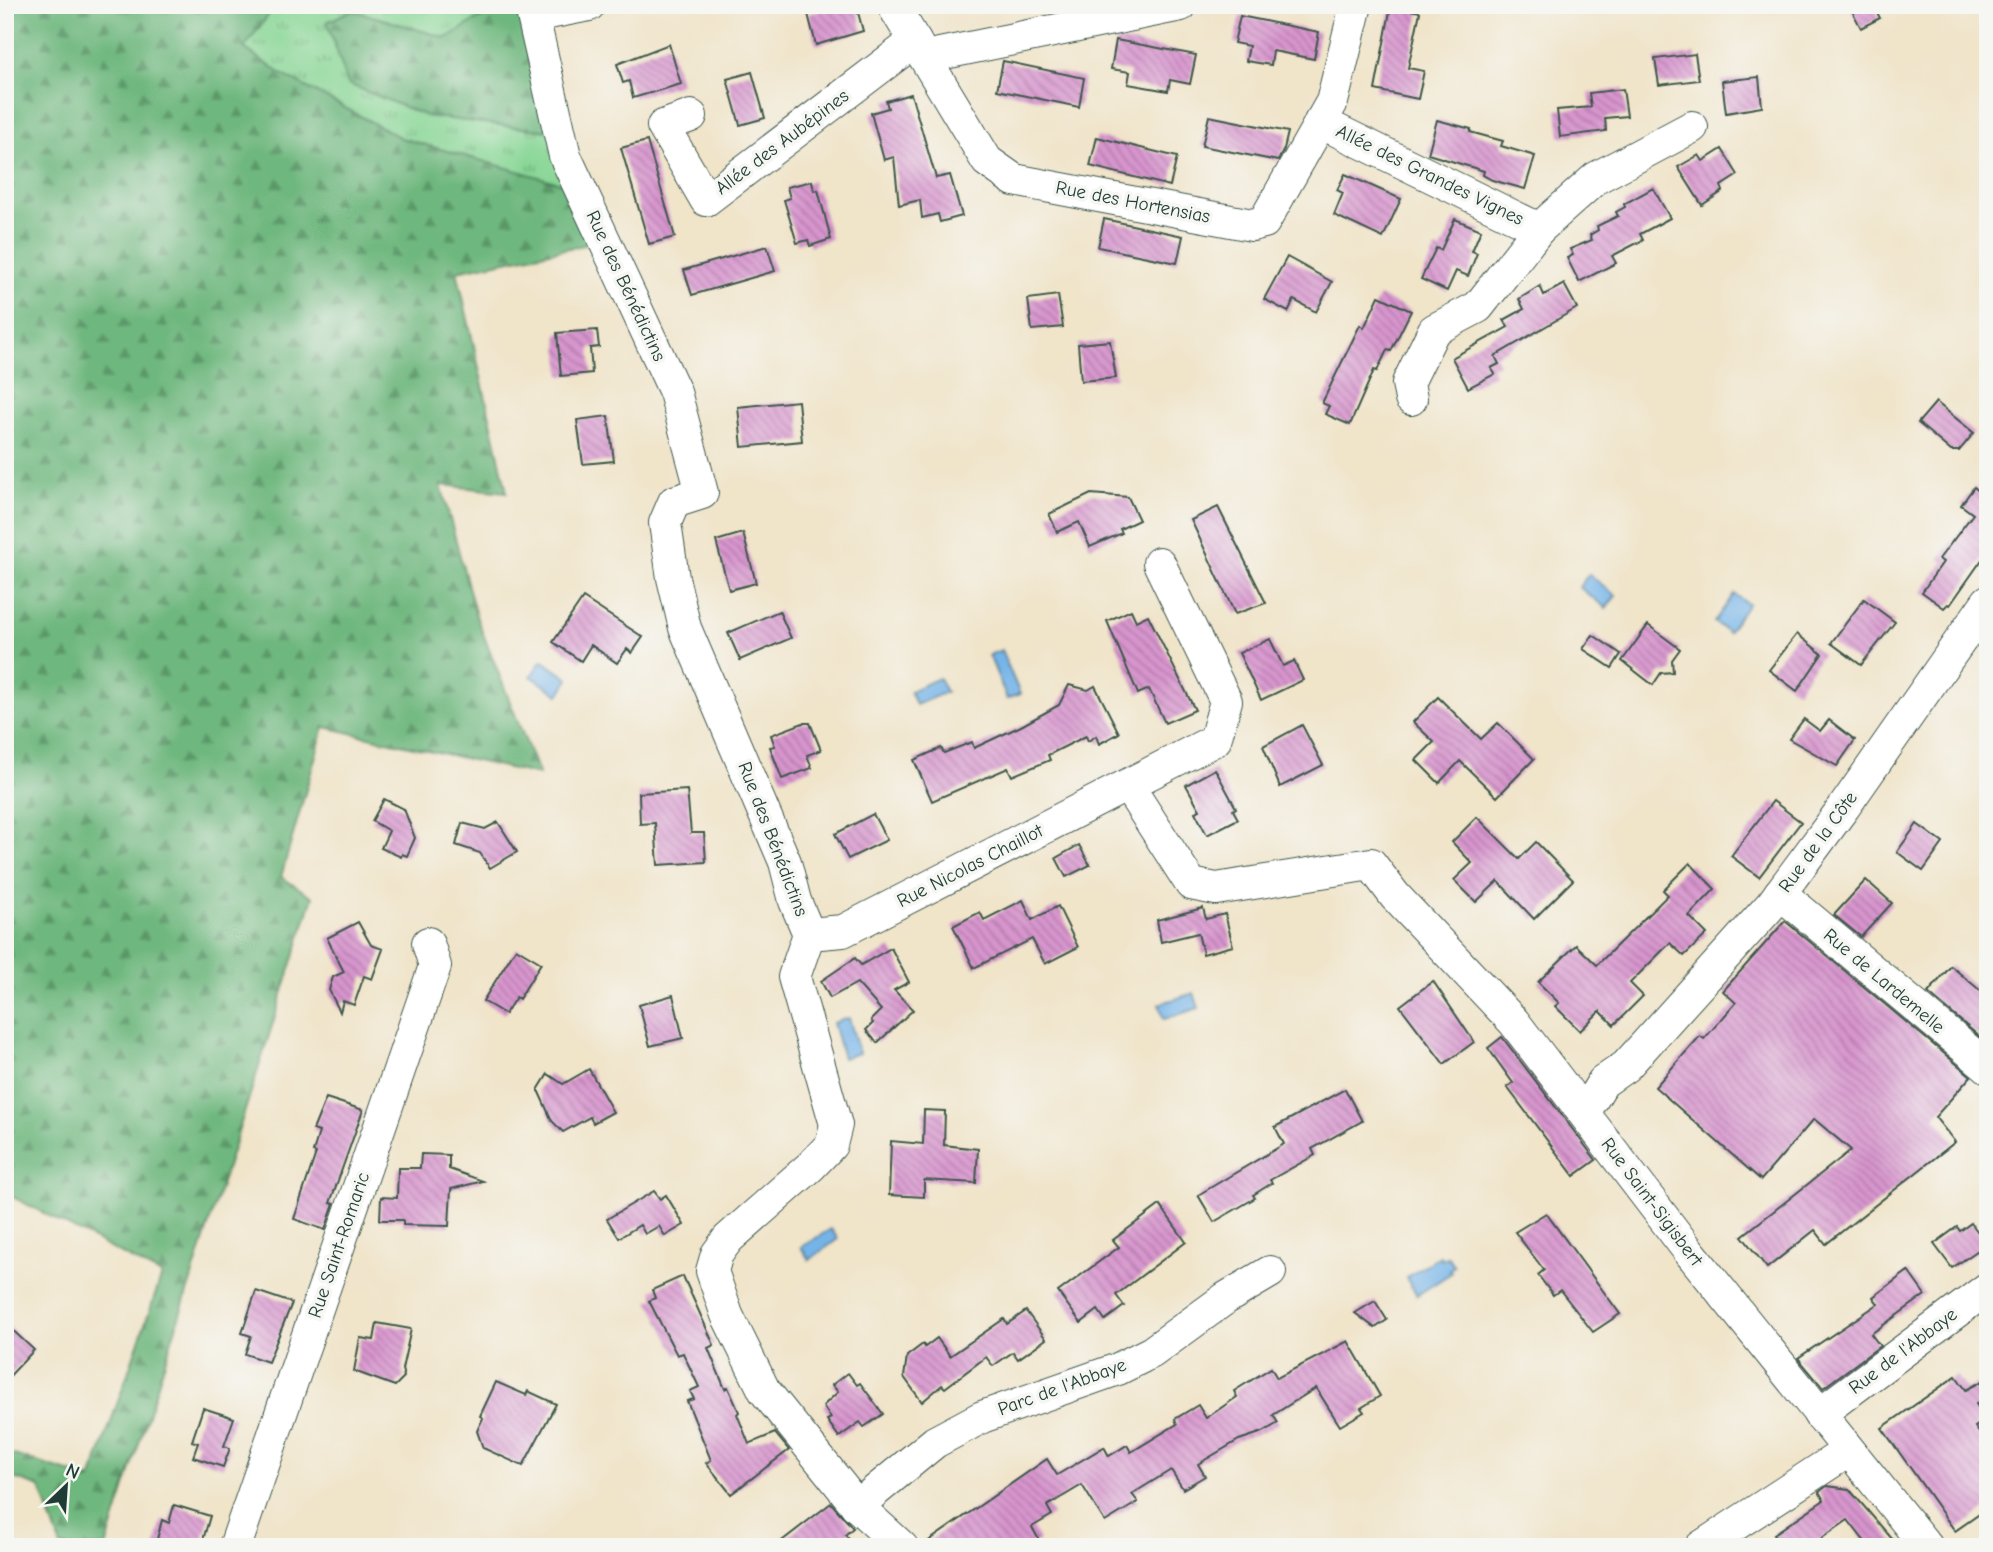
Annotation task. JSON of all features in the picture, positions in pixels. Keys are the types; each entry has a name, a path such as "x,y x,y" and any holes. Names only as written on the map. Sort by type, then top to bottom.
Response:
{"street":[{"name":"Rue des Bénédictins","path":"589,5 533,16 565,156 656,346 675,392 702,494 674,502 666,523 673,578 685,628 785,862 795,901 809,934 794,976 836,1125 831,1145 728,1239 717,1254 712,1271 727,1315 764,1391 882,1541"},
{"path":"893,5 920,49 1181,5"},
{"path":"1320,122 1332,102 1356,5"},
{"name":"Allée des Aubépines","path":"691,116 663,126 706,200 920,49"},
{"name":"Rue des Hortensias","path":"920,49 987,162 1014,180 1252,225 1264,222 1320,122"},
{"name":"Allée des Grandes Vignes","path":"1320,122 1539,229"},
{"name":"Allée des Grandes Vignes","path":"1411,399 1408,383 1433,330 1478,307 1539,229 1595,178 1692,127"},
{"name":"Rue Nicolas Chaillot","path":"809,934 843,931 1215,740 1226,701 1159,563"},
{"name":"Rue de la Côte","path":"1584,1114 1603,1082 1626,1066 1733,950 1780,893 1844,807 1988,601"},
{"name":"Rue Saint-Sigisbert","path":"1128,786 1191,884 1216,888 1371,864 1395,896 1514,1022 1848,1451 1927,1547"},
{"name":"Rue de Lardemelle","path":"1780,893 1988,1068"},
{"name":"Rue Saint-Romaric","path":"235,1547 435,966 428,943"},
{"name":"Rue de la Côte","path":"1609,1146 1611,1110 1626,1066"},
{"name":"Parc de l'Abbaye","path":"857,1506 935,1441 982,1417 1152,1352 1226,1298 1270,1272"},
{"name":"Rue de l'Abbaye","path":"1819,1414 1988,1288"},
{"path":"1701,1547 1848,1451"}],"green space":[{"path":"5,5 268,5 269,14 244,48 283,75 401,138 574,187 594,243 457,271 507,492 441,485 476,616 539,775 324,727 281,877 313,897 106,1547 61,1547 40,1487 5,1475 5,1452 91,1479 162,1275 5,1193"},
{"path":"268,5 502,5 446,38 352,10 327,22 426,116 558,132 574,187 401,138 283,75 244,48 269,14"},
{"path":"502,5 561,5 533,16 558,132 426,116 348,84 327,22 352,10 446,38"}],"water":[{"path":"1589,574 1616,596 1606,608 1579,587"},
{"path":"1734,594 1748,604 1728,632 1714,622"},
{"path":"1001,650 1020,694 1007,699 989,655"},
{"path":"542,660 569,679 559,695 531,676"},
{"path":"939,678 946,692 916,705 910,691"},
{"path":"1194,993 1199,1008 1164,1019 1159,1004"},
{"path":"849,1018 859,1053 843,1058 833,1023"},
{"path":"831,1229 838,1239 809,1260 801,1247"},
{"path":"1440,1256 1442,1260 1447,1256 1454,1266 1449,1270 1451,1273 1417,1295 1406,1278"}],"building":[{"path":"840,5 856,5 863,31 816,45 808,14"},
{"path":"1849,5 1873,5 1880,18 1861,28"},
{"path":"1391,6 1420,12 1408,68 1424,71 1418,99 1375,90"},
{"path":"1240,16 1319,32 1314,59 1273,51 1271,65 1246,61 1249,46 1234,43"},
{"path":"1116,40 1196,55 1190,84 1170,80 1168,91 1128,84 1130,72 1111,69"},
{"path":"669,44 681,84 633,98 629,81 623,83 617,64"},
{"path":"1695,54 1699,80 1659,85 1655,59"},
{"path":"1003,61 1084,78 1079,107 997,90"},
{"path":"752,72 765,118 740,125 727,79"},
{"path":"1759,77 1762,107 1726,113 1722,81"},
{"path":"1623,89 1627,116 1605,118 1606,131 1560,137 1557,110 1591,107 1589,93"},
{"path":"911,94 936,178 950,175 962,216 940,222 938,214 922,218 920,200 899,205 894,157 884,160 871,113 888,108 886,101"},
{"path":"1209,116 1288,132 1278,161 1202,146"},
{"path":"1437,120 1471,129 1470,132 1503,141 1501,146 1535,156 1525,189 1492,180 1483,175 1484,171 1428,154"},
{"path":"1097,137 1177,157 1170,186 1090,166"},
{"path":"647,141 675,237 649,244 621,148"},
{"path":"1722,149 1738,175 1721,186 1723,191 1702,205 1678,167 1699,155 1703,161"},
{"path":"1345,174 1401,199 1383,238 1334,215 1343,193 1337,190"},
{"path":"812,181 814,191 818,190 831,239 810,246 808,240 797,243 784,200 790,198 787,187"},
{"path":"1653,188 1670,218 1640,234 1643,240 1612,256 1616,263 1579,282 1567,258 1573,255 1570,249 1592,240 1590,235 1598,230 1597,226 1618,216 1616,212 1625,207 1624,204"},
{"path":"1104,219 1183,236 1177,263 1098,247"},
{"path":"1455,219 1481,230 1472,251 1477,253 1468,276 1456,271 1447,291 1421,279 1436,248 1441,250"},
{"path":"767,246 775,271 692,295 684,270"},
{"path":"1287,257 1332,282 1316,312 1294,300 1288,312 1264,299"},
{"path":"1564,284 1577,308 1495,356 1499,364 1491,368 1495,374 1468,388 1452,358 1508,327 1504,320 1524,309 1519,299 1540,286 1544,295"},
{"path":"1058,295 1063,327 1032,330 1028,299"},
{"path":"1379,296 1411,311 1391,351 1387,350 1377,371 1374,370 1350,425 1325,414 1329,406 1322,403 1360,325 1364,328"},
{"path":"597,330 599,347 590,348 592,373 561,376 557,333"},
{"path":"1110,341 1116,378 1081,381 1078,344"},
{"path":"798,401 802,441 742,447 738,407"},
{"path":"1936,402 1974,433 1959,451 1951,451 1918,423"},
{"path":"608,416 614,461 583,464 577,420"},
{"path":"1974,487 1986,497 1988,494 1988,551 1950,605 1944,608 1922,592 1943,562 1939,559 1973,514 1961,505"},
{"path":"1091,494 1128,497 1139,520 1120,529 1122,533 1090,547 1079,522 1057,532 1049,514"},
{"path":"1218,507 1266,603 1235,614 1191,520"},
{"path":"743,533 756,583 729,590 716,541"},
{"path":"583,598 643,637 632,653 627,649 617,663 591,645 581,661 553,642"},
{"path":"1864,599 1895,622 1861,665 1831,643"},
{"path":"1131,610 1136,621 1148,615 1195,710 1165,723 1149,689 1138,694 1107,621"},
{"path":"779,611 791,638 740,660 728,633"},
{"path":"1648,625 1680,649 1672,660 1673,672 1661,673 1653,685 1622,661"},
{"path":"1797,634 1822,654 1797,691 1769,670"},
{"path":"1593,635 1621,654 1612,668 1583,649"},
{"path":"1270,639 1283,666 1294,661 1303,680 1261,700 1239,653"},
{"path":"1069,685 1088,690 1095,686 1119,733 1099,744 1096,736 1088,741 1086,736 1048,755 1050,760 1012,776 1008,768 932,801 914,760 941,748 944,753 972,742 974,748 1021,726 1059,705"},
{"path":"1438,697 1481,739 1498,723 1534,759 1497,797 1460,761 1439,783 1416,760 1434,742 1413,722"},
{"path":"1804,719 1820,731 1829,720 1855,740 1837,766 1789,739"},
{"path":"810,723 821,750 807,755 812,768 782,779 770,747 775,746 771,735"},
{"path":"1302,725 1323,765 1280,787 1263,746"},
{"path":"1215,769 1236,808 1233,810 1238,819 1207,835 1195,812 1200,810 1186,785"},
{"path":"687,790 691,833 704,833 706,862 658,865 655,823 640,824 639,793"},
{"path":"384,799 404,809 415,838 407,856 402,854 401,857 381,848 389,831 372,821"},
{"path":"1773,801 1801,822 1759,877 1731,856"},
{"path":"873,814 887,840 848,859 835,834"},
{"path":"1477,817 1519,859 1536,842 1573,880 1534,919 1498,881 1476,902 1454,880 1472,863 1452,842"},
{"path":"498,822 517,852 490,868 480,853 456,845 462,823 485,829"},
{"path":"1917,824 1943,843 1923,871 1897,852"},
{"path":"1079,845 1090,865 1066,877 1056,858"},
{"path":"1690,863 1715,889 1689,916 1707,934 1684,956 1670,943 1630,983 1643,996 1614,1025 1600,1011 1580,1031 1555,1006 1559,1003 1538,982 1576,945 1597,965 1668,895 1663,890"},
{"path":"1866,880 1892,903 1861,937 1834,915"},
{"path":"1023,900 1032,920 1058,906 1078,947 1045,964 1032,939 974,968 953,926 980,912 984,920"},
{"path":"1203,908 1206,919 1225,914 1233,946 1203,954 1198,933 1161,942 1157,920"},
{"path":"1785,921 1971,1076 1935,1117 1955,1142 1826,1244 1815,1230 1767,1268 1742,1236 1851,1150 1814,1119 1761,1180 1655,1087 1700,1036 1704,1039 1736,1003 1723,991"},
{"path":"358,922 371,945 383,949 372,979 364,976 354,1005 343,1001 340,1012 329,990 333,977 344,972 327,938"},
{"path":"516,948 541,963 519,999 516,997 505,1014 483,1001"},
{"path":"891,948 909,982 894,990 913,1010 877,1043 866,1030 881,1010 857,983 830,998 821,981 855,958 861,965"},
{"path":"1951,966 1988,997 1988,1030 1981,1038 1928,993"},
{"path":"1433,981 1474,1042 1444,1064 1400,1006"},
{"path":"673,995 683,1038 650,1046 639,1005"},
{"path":"1502,1037 1596,1160 1574,1176 1507,1087 1513,1083 1488,1048"},
{"path":"589,1069 613,1112 593,1123 590,1117 563,1132 552,1121 538,1090 548,1074 563,1084"},
{"path":"1345,1089 1362,1121 1312,1149 1315,1155 1270,1180 1272,1183 1253,1195 1255,1198 1214,1222 1198,1195 1284,1144 1275,1127"},
{"path":"326,1098 363,1110 330,1203 334,1204 325,1230 294,1219 316,1153 313,1152 319,1132 313,1130"},
{"path":"924,1110 945,1111 944,1145 978,1149 976,1183 924,1180 924,1197 889,1195 891,1141 923,1144"},
{"path":"421,1154 449,1155 449,1169 483,1181 451,1189 449,1226 403,1225 403,1220 380,1220 381,1197 397,1198 398,1168 420,1168"},
{"path":"654,1191 660,1199 666,1195 684,1225 665,1236 659,1226 645,1234 640,1225 619,1238 607,1219"},
{"path":"1160,1205 1186,1242 1116,1295 1124,1306 1105,1320 1098,1310 1081,1323 1058,1292 1119,1247 1113,1240"},
{"path":"1546,1213 1620,1314 1593,1332 1560,1290 1553,1295 1538,1275 1544,1270 1515,1232"},
{"path":"1971,1223 1987,1244 1952,1268 1934,1244 1957,1227 1960,1231"},
{"path":"1908,1271 1925,1295 1871,1334 1880,1346 1823,1388 1798,1358 1878,1304 1873,1297"},
{"path":"683,1276 714,1345 708,1348 725,1389 728,1387 739,1412 737,1414 749,1444 775,1433 789,1450 731,1494 706,1463 711,1460 687,1401 694,1399 690,1391 699,1387 683,1353 677,1355 649,1301 655,1298 652,1290"},
{"path":"256,1291 292,1303 268,1362 245,1354 251,1336 242,1333"},
{"path":"1375,1301 1387,1320 1375,1328 1355,1313"},
{"path":"1026,1311 1046,1339 1018,1359 1013,1352 993,1366 986,1357 945,1388 942,1385 922,1402 904,1377 907,1356 923,1344 925,1347 937,1338 950,1356 1004,1319 1007,1324"},
{"path":"5,1323 34,1350 5,1381"},
{"path":"377,1323 411,1329 402,1369 404,1377 395,1386 354,1371 360,1338 374,1340"},
{"path":"1348,1341 1380,1396 1361,1408 1364,1412 1340,1426 1316,1388 1273,1415 1278,1423 1263,1432 1239,1440 1198,1464 1205,1476 1183,1489 1171,1470 1132,1494 1138,1502 1105,1522 1082,1485 1047,1506 1052,1515 1032,1527 1039,1540 1028,1547 920,1547 1047,1459 1057,1475 1104,1447 1109,1456 1127,1445 1131,1452 1177,1424 1175,1419 1198,1405 1206,1418 1237,1397 1234,1391 1271,1368 1277,1378"},
{"path":"848,1373 857,1385 860,1383 883,1414 864,1427 860,1422 839,1437 827,1420 831,1418 823,1406 838,1392 832,1385"},
{"path":"1956,1376 1966,1390 1988,1378 1988,1397 1976,1404 1986,1419 1975,1427 1988,1445 1988,1508 1955,1531 1882,1428"},
{"path":"496,1382 526,1395 528,1391 556,1404 523,1466 483,1448 477,1431 483,1418 480,1416"},
{"path":"203,1408 234,1418 224,1446 230,1448 223,1467 193,1457 198,1443 192,1441"},
{"path":"1827,1486 1849,1489 1899,1547 1869,1547 1848,1520 1809,1547 1783,1547 1774,1534 1824,1500 1819,1492"},
{"path":"831,1503 853,1528 845,1535 849,1539 839,1547 774,1547"},
{"path":"174,1505 210,1516 201,1547 155,1547 162,1520 169,1523"}]}
